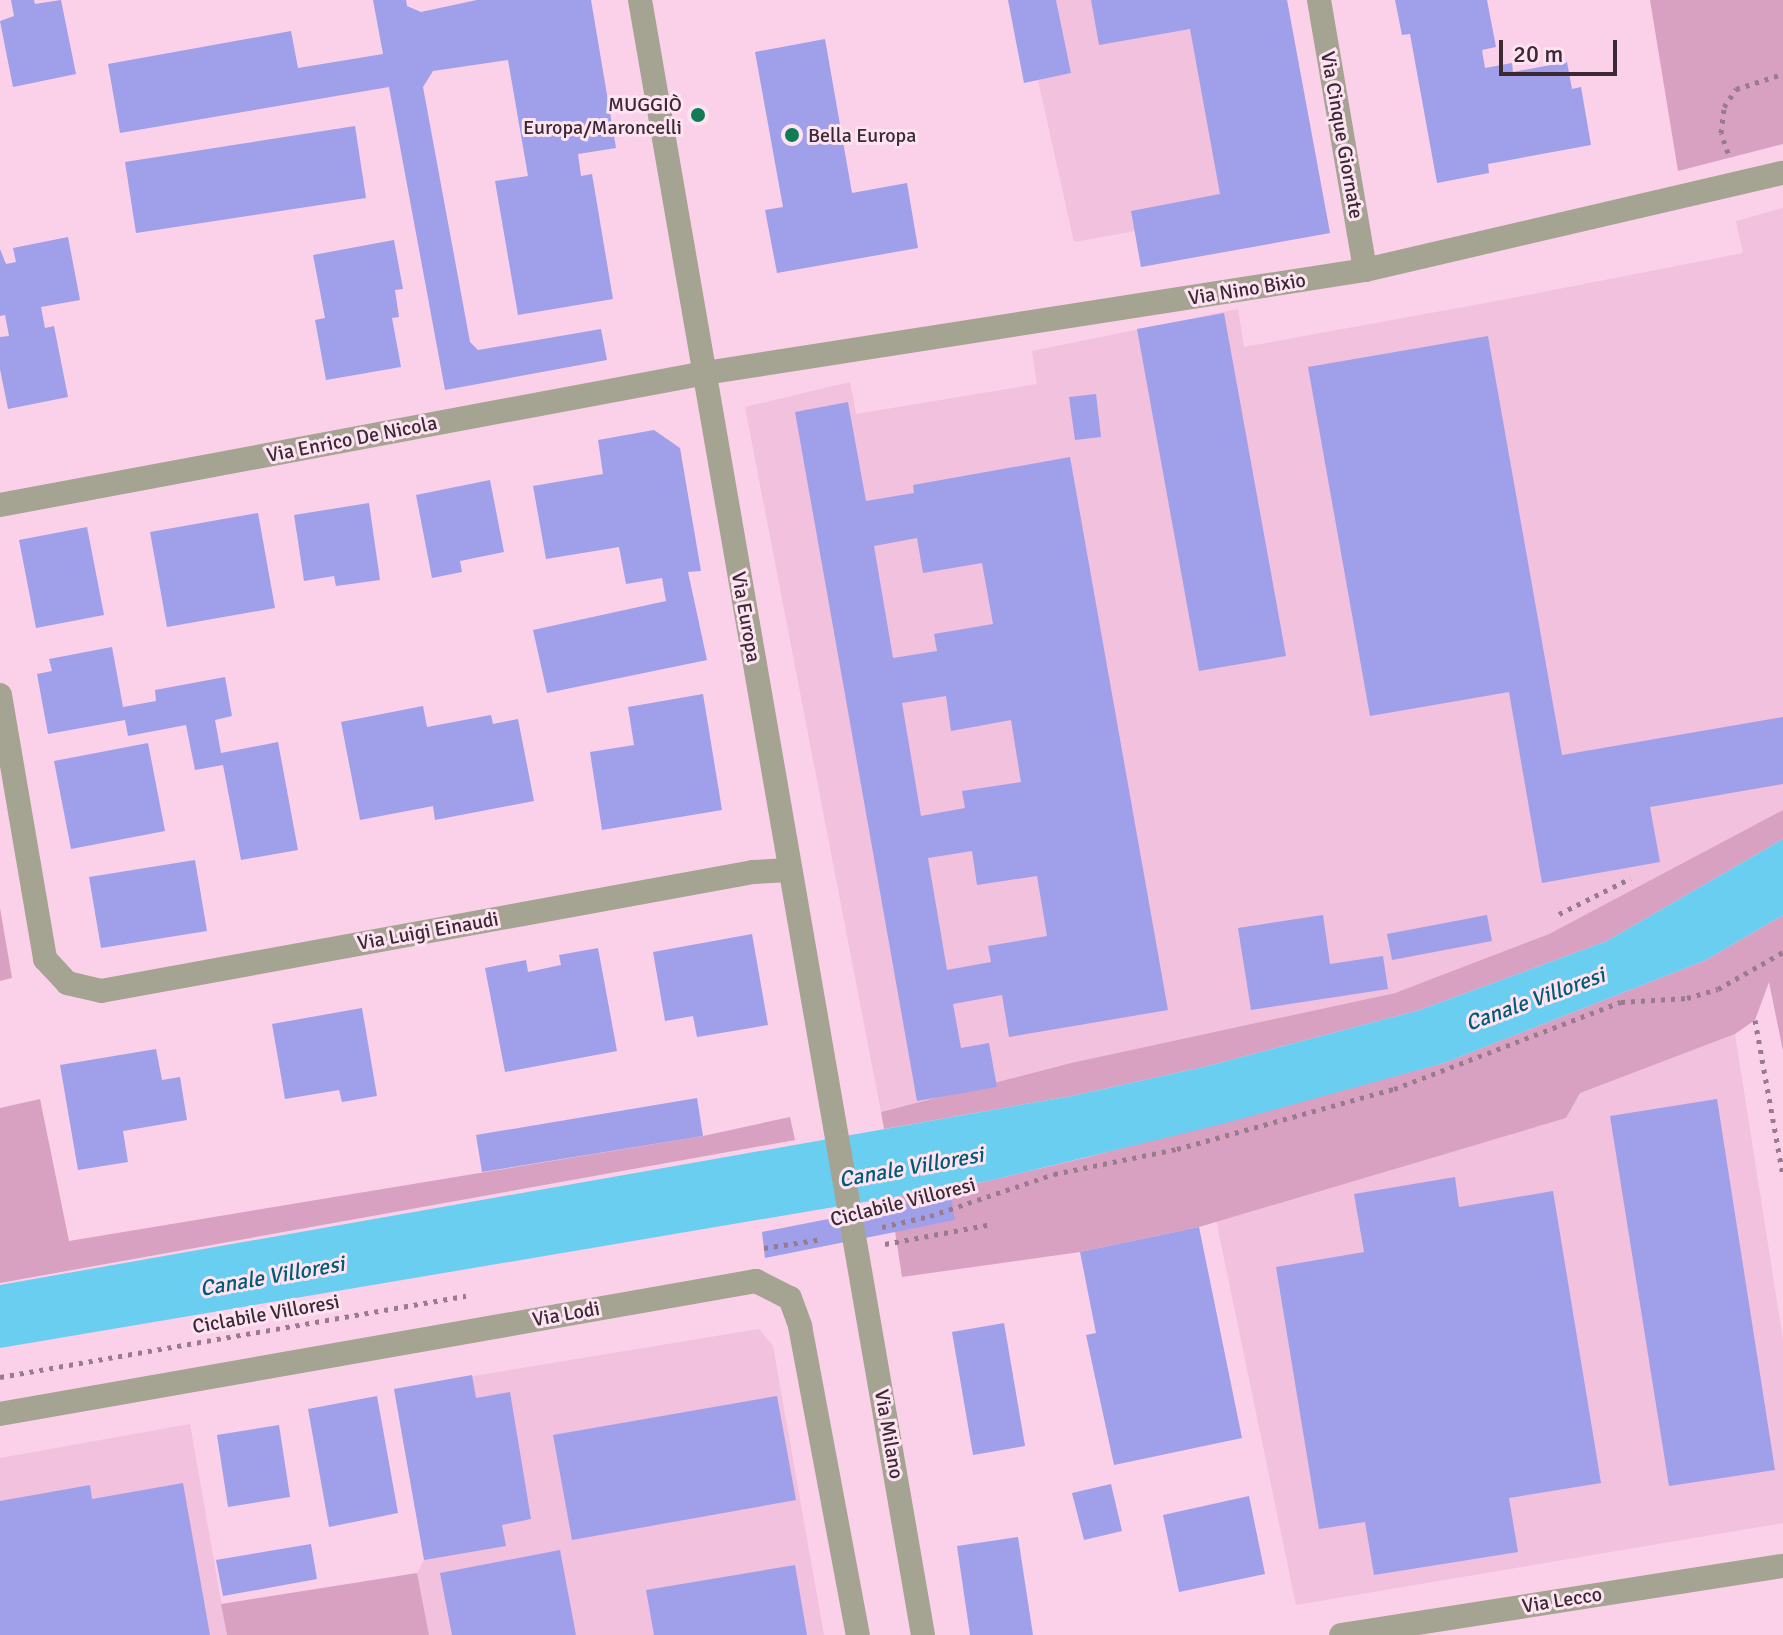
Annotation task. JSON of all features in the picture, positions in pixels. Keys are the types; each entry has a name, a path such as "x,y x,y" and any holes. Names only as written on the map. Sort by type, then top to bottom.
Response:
{"street":[{"name":"Via Europa","path":"640,0 855,1236"},
{"name":"Via Cinque Giornate","path":"1319,0 1365,270"},
{"name":"Via Nino Bixio","path":"705,373 1365,270 1783,173"},
{"name":"Via Enrico De Nicola","path":"0,505 705,373"},
{"name":"Via Luigi Einaudi","path":"0,695 45,959 67,983 101,991 753,872 790,870"},
{"name":"Via Milano","path":"855,1236 923,1635"},
{"name":"Via Lodi","path":"0,1414 756,1281 790,1298 800,1326 858,1635"},
{"name":"Via Lecco","path":"1341,1635 1783,1566"}],"path":[{"path":"1739,184 1721,133 1724,107 1736,89 1783,74"},
{"path":"1559,914 1631,878"},
{"name":"Ciclabile Villoresi","path":"750,1250 855,1236 930,1216 1054,1174 1177,1149 1394,1089 1621,1002 1687,998 1718,989 1783,952"},
{"path":"1755,1020 1783,1176"},
{"path":"855,1236 992,1224"},
{"name":"Ciclabile Villoresi","path":"0,1377 477,1294"}],"shaded area":[{"path":"1056,0 1287,0 1330,233 1141,267 1135,231 1074,242 1038,80 1071,73"},
{"path":"1650,0 1783,0 1783,144 1678,171"},
{"path":"1783,208 1783,810 1549,934 1395,993 1071,1063 881,1112 745,407 850,382 856,414 1037,384 1032,351 1238,309 1244,347 1513,298 1743,253 1736,221"},
{"path":"1783,810 1783,839 1607,941 1420,1010 1208,1066 1072,1096 884,1129 881,1112 1071,1063 1395,993 1549,934"},
{"path":"0,908 12,978 0,981"},
{"path":"1783,915 1783,1051 1769,982 1755,1020 1735,1034 1580,1093 1566,1118 1199,1227 1080,1252 902,1277 890,1198 988,1181 1084,1158 1444,1063 1706,960"},
{"path":"1735,1034 1783,1340 1783,1523 1296,1605 1216,1220 1566,1118 1579,1093"},
{"path":"40,1099 69,1241 703,1136 790,1117 795,1140 0,1283 0,1108"},
{"path":"759,1329 773,1346 824,1635 429,1635 417,1573 424,1560 394,1389"},
{"path":"190,1424 227,1635 0,1635 0,1458"},
{"path":"417,1573 429,1635 227,1635 221,1604"}],"water":[{"name":"Canale Villoresi","path":"1783,839 1783,915 1706,960 1444,1063 1222,1124 988,1181 0,1348 0,1285 1072,1096 1208,1066 1420,1010 1607,941"}],"building":[{"path":"11,0 34,0 35,4 61,0 76,74 13,87 0,21 14,16"},
{"path":"373,0 406,0 407,6 421,12 477,0 591,0 616,148 578,154 581,176 592,174 613,299 518,315 495,181 528,176 508,60 433,71 423,87 470,342 478,350 601,329 607,360 445,390 389,87 120,133 108,64 291,31 298,68 383,54"},
{"path":"1008,0 1056,0 1071,73 1024,83"},
{"path":"1091,0 1287,0 1330,233 1141,267 1131,211 1220,194 1190,29 1099,45"},
{"path":"1395,0 1487,0 1496,47 1482,50 1485,68 1512,63 1513,72 1567,62 1572,89 1581,87 1591,145 1488,164 1489,173 1437,183 1410,34 1402,35"},
{"path":"825,39 852,193 907,183 918,248 777,273 765,210 783,207 755,52"},
{"path":"355,126 366,198 136,233 125,162"},
{"path":"68,237 80,300 41,307 45,328 54,326 68,397 8,409 0,369 0,337 9,336 5,315 0,316 0,249 6,264 16,262 13,248"},
{"path":"394,240 403,289 395,290 399,317 392,318 401,367 326,380 315,320 325,318 313,255"},
{"path":"1224,313 1286,656 1199,671 1137,329"},
{"path":"1488,336 1562,755 1783,717 1783,784 1650,807 1660,862 1542,883 1509,692 1370,716 1308,367"},
{"path":"1096,394 1101,437 1075,440 1069,397"},
{"path":"848,402 866,501 914,493 913,485 1070,457 1168,1010 1009,1037 1002,995 953,1004 961,1048 989,1043 997,1087 917,1101 795,412","holes":["917,538 923,573 982,563 993,624 934,634 937,651 893,658 874,546","946,696 951,731 1011,720 1021,782 962,791 965,808 921,816 902,703","972,851 977,885 1037,876 1047,936 988,946 991,962 947,970 928,858"]},
{"path":"654,430 680,448 701,571 688,572 707,660 547,693 533,630 666,601 662,578 626,584 619,547 546,559 533,486 603,474 598,440"},
{"path":"490,480 504,552 460,561 462,572 432,578 416,495"},
{"path":"369,503 380,580 336,586 334,576 304,581 294,515"},
{"path":"258,513 275,608 167,627 150,532"},
{"path":"87,527 104,615 36,628 19,540"},
{"path":"112,647 123,707 156,701 155,690 225,677 232,716 215,720 221,753 278,742 298,850 241,860 223,765 195,770 186,725 128,736 125,720 48,734 37,674 52,671 49,659"},
{"path":"703,694 722,810 602,830 590,752 634,745 628,707"},
{"path":"423,706 427,727 491,715 493,724 518,719 534,801 435,820 433,806 360,820 341,722"},
{"path":"148,743 165,831 71,849 54,761"},
{"path":"195,860 207,931 101,948 89,877"},
{"path":"1323,915 1330,964 1383,956 1388,989 1251,1010 1238,928"},
{"path":"1487,915 1492,941 1392,960 1387,934"},
{"path":"752,934 768,1025 697,1037 693,1016 665,1021 653,952"},
{"path":"598,948 617,1051 505,1072 485,968 526,960 528,972 561,965 559,955"},
{"path":"362,1008 377,1096 342,1102 339,1090 285,1099 272,1024"},
{"path":"156,1049 162,1080 180,1077 187,1120 123,1131 128,1162 78,1170 60,1065"},
{"path":"697,1098 703,1136 482,1172 476,1135"},
{"path":"1717,1099 1775,1470 1669,1486 1610,1116"},
{"path":"1455,1177 1459,1207 1553,1191 1601,1483 1509,1498 1518,1552 1374,1575 1365,1522 1319,1529 1276,1267 1364,1252 1354,1194"},
{"path":"951,1195 955,1220 765,1258 762,1232"},
{"path":"1199,1227 1242,1438 1114,1465 1086,1335 1096,1333 1080,1252"},
{"path":"1004,1323 1025,1446 973,1455 952,1332"},
{"path":"472,1375 476,1398 510,1392 531,1519 502,1525 506,1546 424,1560 394,1389"},
{"path":"377,1396 398,1513 329,1527 308,1409"},
{"path":"777,1396 796,1500 572,1540 553,1435"},
{"path":"279,1425 290,1497 228,1507 217,1435"},
{"path":"183,1483 210,1635 0,1635 0,1501 90,1485 92,1499"},
{"path":"1111,1484 1122,1531 1084,1540 1072,1493"},
{"path":"1249,1496 1265,1574 1179,1592 1163,1515"},
{"path":"1018,1537 1033,1635 970,1635 957,1546"},
{"path":"311,1544 317,1579 223,1596 216,1560"},
{"path":"560,1550 576,1635 452,1635 440,1573"},
{"path":"795,1565 807,1635 654,1635 646,1590"}],"place":[{"name":"MUGGIÒ Europa/Maroncelli","path":"698,115"},
{"name":"Bella Europa","path":"792,135"}]}
